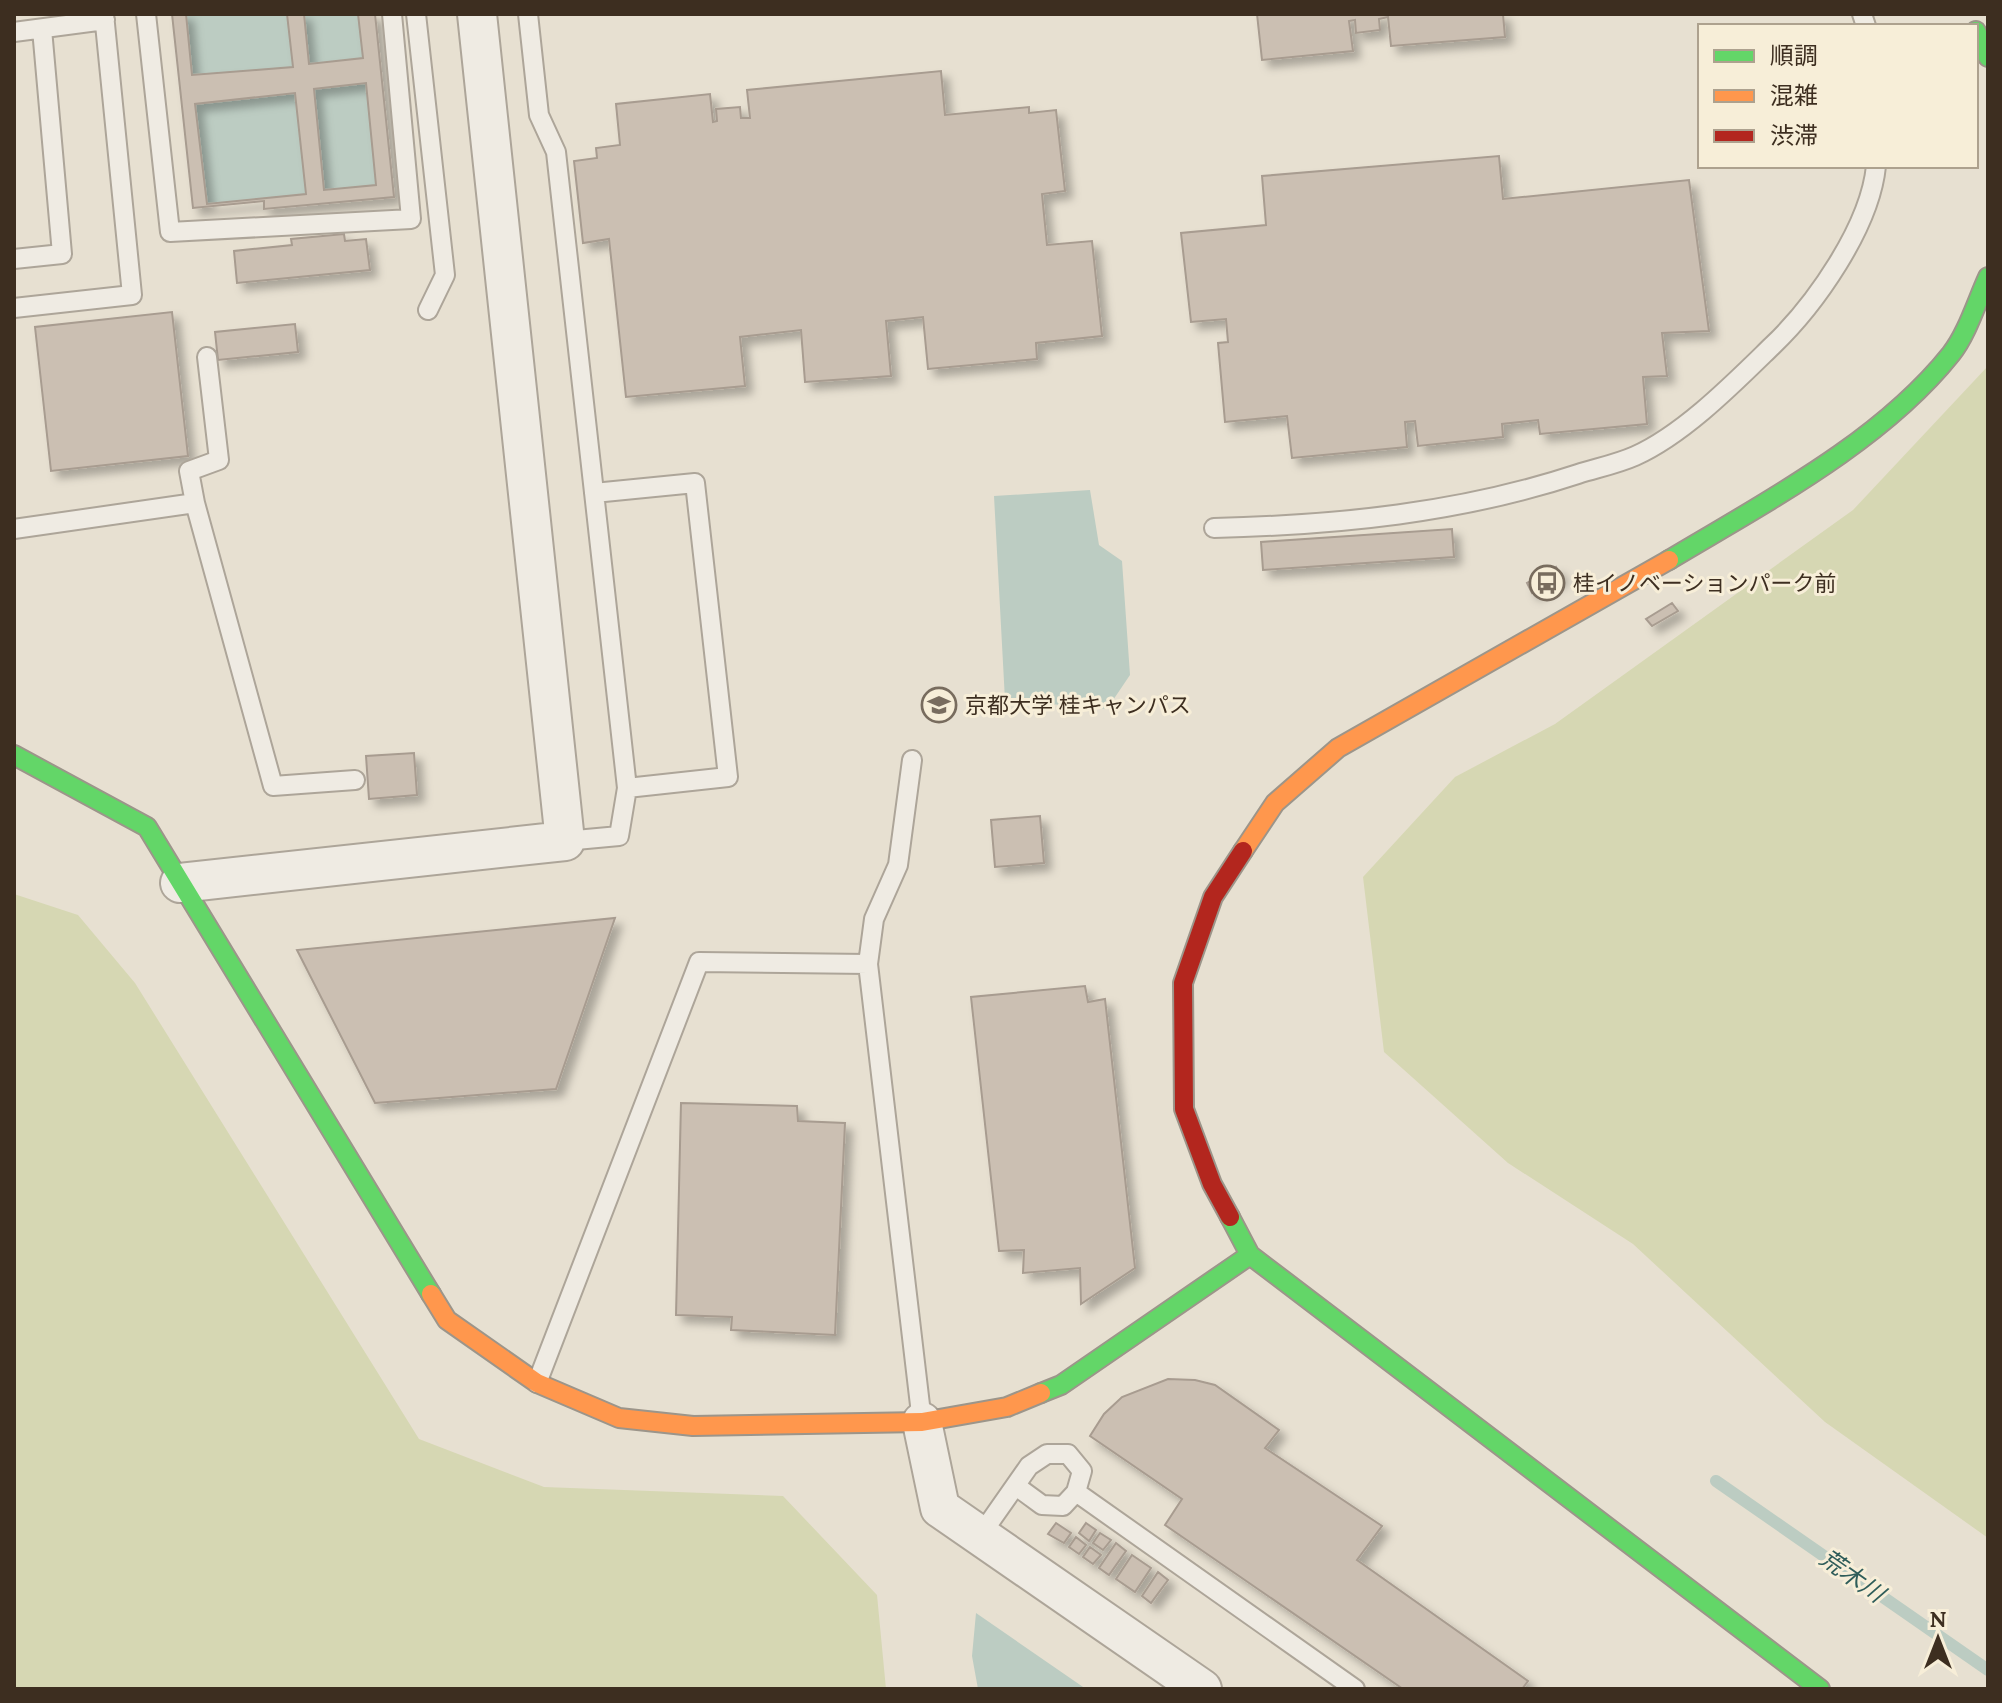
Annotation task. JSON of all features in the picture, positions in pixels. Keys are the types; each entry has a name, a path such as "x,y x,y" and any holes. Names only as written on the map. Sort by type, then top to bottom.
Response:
{"street":[{"path":"180,883 565,841 477,14"},
{"path":"1978,35 1988,57"},
{"path":"1820,1689 1250,1255 1212,1184 1184,1109 1183,983 1213,897 1275,803 1338,748 1582,612 1798,482 1879,425 1952,353 1988,277"},
{"path":"14,755 147,827 447,1320 537,1383 619,1418 678,1425 922,1422 1007,1407 1061,1385 1250,1255"},
{"path":"922,1422 940,1508 1202,1689"}],"lane":[{"path":"146,14 170,232 411,219 392,14"},
{"path":"416,14 445,275 428,310"},
{"path":"528,14 539,115 556,152 627,788 619,836 565,841"},
{"path":"14,32 105,17 132,295 14,308"},
{"path":"14,259 62,254 42,29"},
{"path":"1214,528 1311,526 1420,513 1526,491 1637,455 1710,406 1800,320 1842,258 1874,182 1876,168"},
{"path":"207,357 219,460 189,471 195,503 273,786 355,780"},
{"path":"594,493 695,483 728,777 627,788"},
{"path":"14,529 195,503"},
{"path":"912,760 898,865 874,919 868,964 922,1422"},
{"path":"537,1383 699,962 868,964"},
{"path":"980,1536 1029,1466 1047,1454 1068,1454 1082,1471 1076,1492 1063,1506 1042,1505 1016,1486"},
{"path":"1076,1492 1355,1689"}],"green space":[{"path":"1988,366 1988,1538 1825,1422 1633,1244 1508,1163 1384,1052 1363,877 1455,777 1555,724 1853,510"},
{"path":"14,894 78,915 135,983 419,1439 544,1487 783,1496 877,1595 886,1689 14,1689"}],"shaded area":[{"path":"186,14 287,14 293,67 192,75"},
{"path":"304,14 358,14 363,58 309,64"},
{"path":"366,83 376,185 324,190 314,89"},
{"path":"295,93 306,194 207,204 195,104"},
{"path":"1090,490 1099,545 1122,561 1130,675 1107,709 1005,700 994,496"},
{"path":"976,1613 1086,1689 978,1689 972,1656"}],"building":[{"path":"172,14 186,14 192,75 293,67 287,14 304,14 309,64 363,58 358,14 375,14 394,197 264,209 264,201 193,208","holes":["366,83 376,185 324,190 314,89","295,93 306,194 207,204 195,104"]},
{"path":"1257,14 1503,14 1505,37 1391,46 1388,17 1379,19 1380,30 1356,33 1355,20 1349,21 1353,51 1262,60"},
{"path":"941,71 945,115 1029,107 1029,113 1056,110 1065,191 1042,194 1047,245 1092,241 1102,336 1036,343 1037,359 928,369 923,317 886,321 891,376 805,382 801,330 740,337 745,386 626,397 609,239 583,243 574,161 597,158 596,148 620,145 616,104 710,94 713,122 717,121 716,109 740,107 741,118 750,118 747,90"},
{"path":"1499,156 1503,199 1689,180 1709,331 1662,333 1667,376 1643,377 1647,424 1540,434 1538,420 1502,424 1503,437 1418,446 1415,421 1405,422 1407,447 1292,458 1287,416 1225,422 1218,343 1228,342 1226,319 1191,322 1181,233 1266,225 1262,176"},
{"path":"344,234 345,241 366,239 370,270 237,283 234,251 292,245 291,239"},
{"path":"172,312 188,456 51,471 35,327"},
{"path":"295,324 298,352 218,360 215,332"},
{"path":"1452,529 1454,557 1263,570 1261,542"},
{"path":"1556,567 1561,577 1532,593 1527,583"},
{"path":"1672,603 1678,611 1652,626 1646,619"},
{"path":"414,753 417,795 369,799 366,756"},
{"path":"1040,816 1044,863 995,867 991,820"},
{"path":"615,918 556,1089 375,1103 297,950"},
{"path":"1085,986 1088,1002 1105,999 1135,1268 1081,1304 1080,1268 1023,1273 1024,1250 999,1251 971,997"},
{"path":"681,1103 797,1106 798,1121 845,1123 835,1335 731,1330 732,1317 676,1315"},
{"path":"1168,1379 1195,1380 1215,1385 1279,1430 1265,1448 1382,1526 1357,1560 1528,1681 1522,1689 1403,1689 1165,1525 1182,1499 1090,1436 1104,1414 1122,1397"},
{"path":"1056,1523 1071,1533 1064,1543 1048,1534"},
{"path":"1086,1523 1096,1530 1089,1541 1079,1533"},
{"path":"1100,1533 1111,1540 1103,1550 1093,1543"},
{"path":"1076,1537 1086,1545 1079,1554 1069,1547"},
{"path":"1116,1543 1126,1551 1109,1575 1099,1568"},
{"path":"1090,1547 1101,1555 1093,1564 1083,1557"},
{"path":"1132,1555 1151,1568 1135,1592 1116,1579"},
{"path":"1158,1572 1168,1580 1151,1603 1142,1596"}],"waterway":[{"name":"荒木川","path":"1716,1481 1988,1670"}],"traffic: fast":[{"path":"1978,35 1988,57"},
{"path":"1669,560 1819,469 1891,415 1923,386 1957,346 1988,277"},
{"path":"14,755 147,827 431,1294"},
{"path":"1230,1217 1250,1255 1820,1689"},
{"path":"1041,1393 1061,1385 1250,1255"}],"traffic: slow":[{"path":"1243,851 1275,803 1338,748 1669,560"},
{"path":"431,1294 447,1320 537,1383 619,1418 693,1426 922,1422 1007,1407 1041,1393"}],"traffic: jam":[{"path":"1230,1217 1212,1184 1184,1109 1183,983 1213,897 1243,851"}],"place":[{"name":"桂イノベーションパーク前","path":"1547,583"},
{"name":"京都大学 桂キャンパス","path":"939,705"}]}
